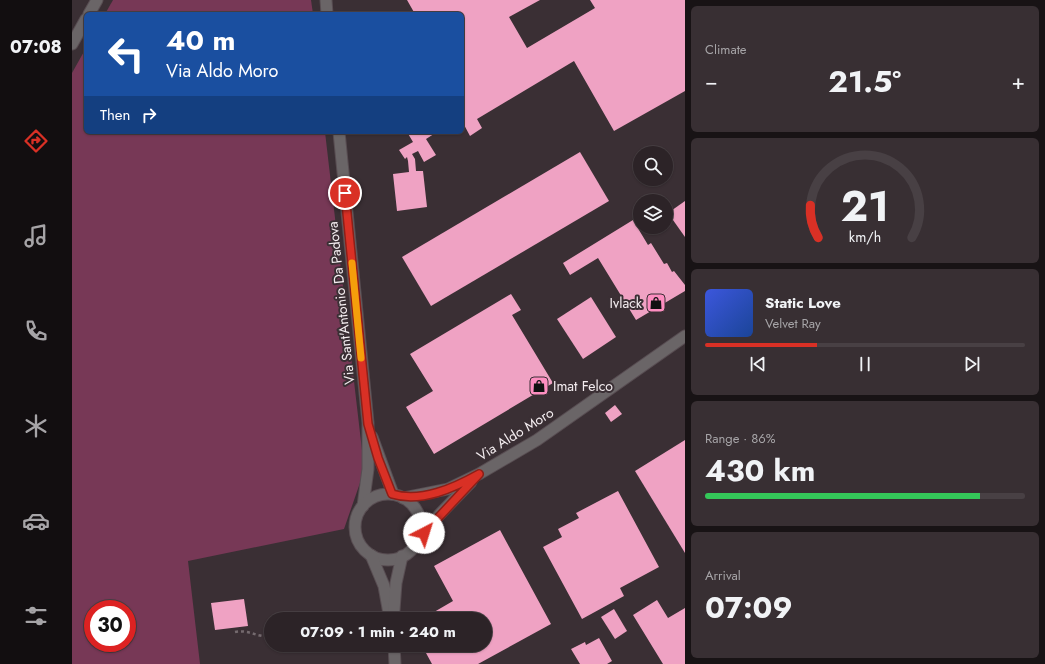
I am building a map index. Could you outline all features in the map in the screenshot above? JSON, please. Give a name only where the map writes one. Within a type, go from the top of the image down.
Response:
[{"type":"street","points":[[90,12],[97,0]]},
{"type":"street","points":[[326,0],[327,12]]},
{"type":"street","points":[[72,44],[84,23]]},
{"type":"street","name":"Via Sant'Antonio Da Padova","points":[[339,134],[368,424],[368,475],[363,506]]},
{"type":"street","name":"Via Aldo Moro","points":[[403,498],[448,490],[479,474],[537,440],[685,336]]},
{"type":"street","name":"Via Sant'Antonio Da Padova","points":[[368,424],[378,458],[392,494]]},
{"type":"street","name":"Via Aldo Moro","points":[[418,540],[440,514],[479,474]]},
{"type":"street","points":[[371,555],[387,559],[402,556],[411,550],[418,540],[421,530],[420,518],[412,505],[403,498],[392,494],[371,498],[363,506],[356,521],[357,537],[362,547],[371,555],[384,586],[390,612]]},
{"type":"street","points":[[393,612],[395,590],[402,556]]},
{"type":"street","points":[[394,652],[395,664]]},
{"type":"path","points":[[235,632],[250,632],[261,637],[264,637]]},
{"type":"shaded area","points":[[113,0],[311,0],[313,12],[106,12]]},
{"type":"shaded area","points":[[84,52],[84,134],[325,134],[362,450],[363,471],[361,480],[344,529],[188,561],[200,664],[72,664],[72,73]]},
{"type":"building","points":[[407,0],[540,0],[509,17],[527,48],[595,8],[590,0],[685,0],[685,91],[614,131],[574,61],[477,119],[482,128],[470,136],[464,125],[464,12],[414,12]]},
{"type":"building","points":[[408,134],[434,134],[426,139],[436,155],[424,162],[418,151],[412,154],[415,159],[416,171],[423,171],[427,207],[397,211],[393,174],[409,172],[407,157],[405,159],[399,150],[413,142]]},
{"type":"building","points":[[580,152],[609,201],[431,306],[402,257]]},
{"type":"building","points":[[685,201],[685,237],[673,220],[673,209]]},
{"type":"building","points":[[633,220],[633,234],[641,234],[648,245],[651,243],[664,264],[667,263],[672,272],[674,271],[685,285],[685,291],[636,320],[598,258],[570,275],[563,263]]},
{"type":"building","points":[[511,294],[521,310],[512,315],[553,383],[434,454],[406,407],[433,391],[410,354]]},
{"type":"building","points":[[591,297],[616,337],[583,359],[557,319]]},
{"type":"building","points":[[615,405],[622,414],[611,422],[605,413]]},
{"type":"building","points":[[685,440],[685,553],[635,471]]},
{"type":"building","points":[[618,491],[659,567],[620,588],[624,596],[582,619],[543,547],[562,537],[558,529],[579,518],[576,513]]},
{"type":"building","points":[[500,530],[551,624],[478,664],[432,664],[426,652],[492,652],[492,612],[434,612],[453,601],[434,566]]},
{"type":"building","points":[[244,599],[248,626],[215,630],[211,603]]},
{"type":"building","points":[[657,600],[668,618],[685,608],[685,664],[663,664],[633,615]]},
{"type":"building","points":[[614,609],[627,631],[615,639],[601,617]]},
{"type":"building","points":[[599,638],[612,661],[607,664],[580,664],[571,649],[585,642],[586,645]]},
{"type":"slow traffic","points":[[352,263],[361,358]]},
{"type":"place","name":"Ivlack","points":[[656,303]]},
{"type":"place","name":"Imat Felco","points":[[539,386]]},
{"type":"route","points":[[345,193],[368,424],[378,458],[392,494],[403,498],[448,490],[479,474],[440,514],[424,533]]}]
